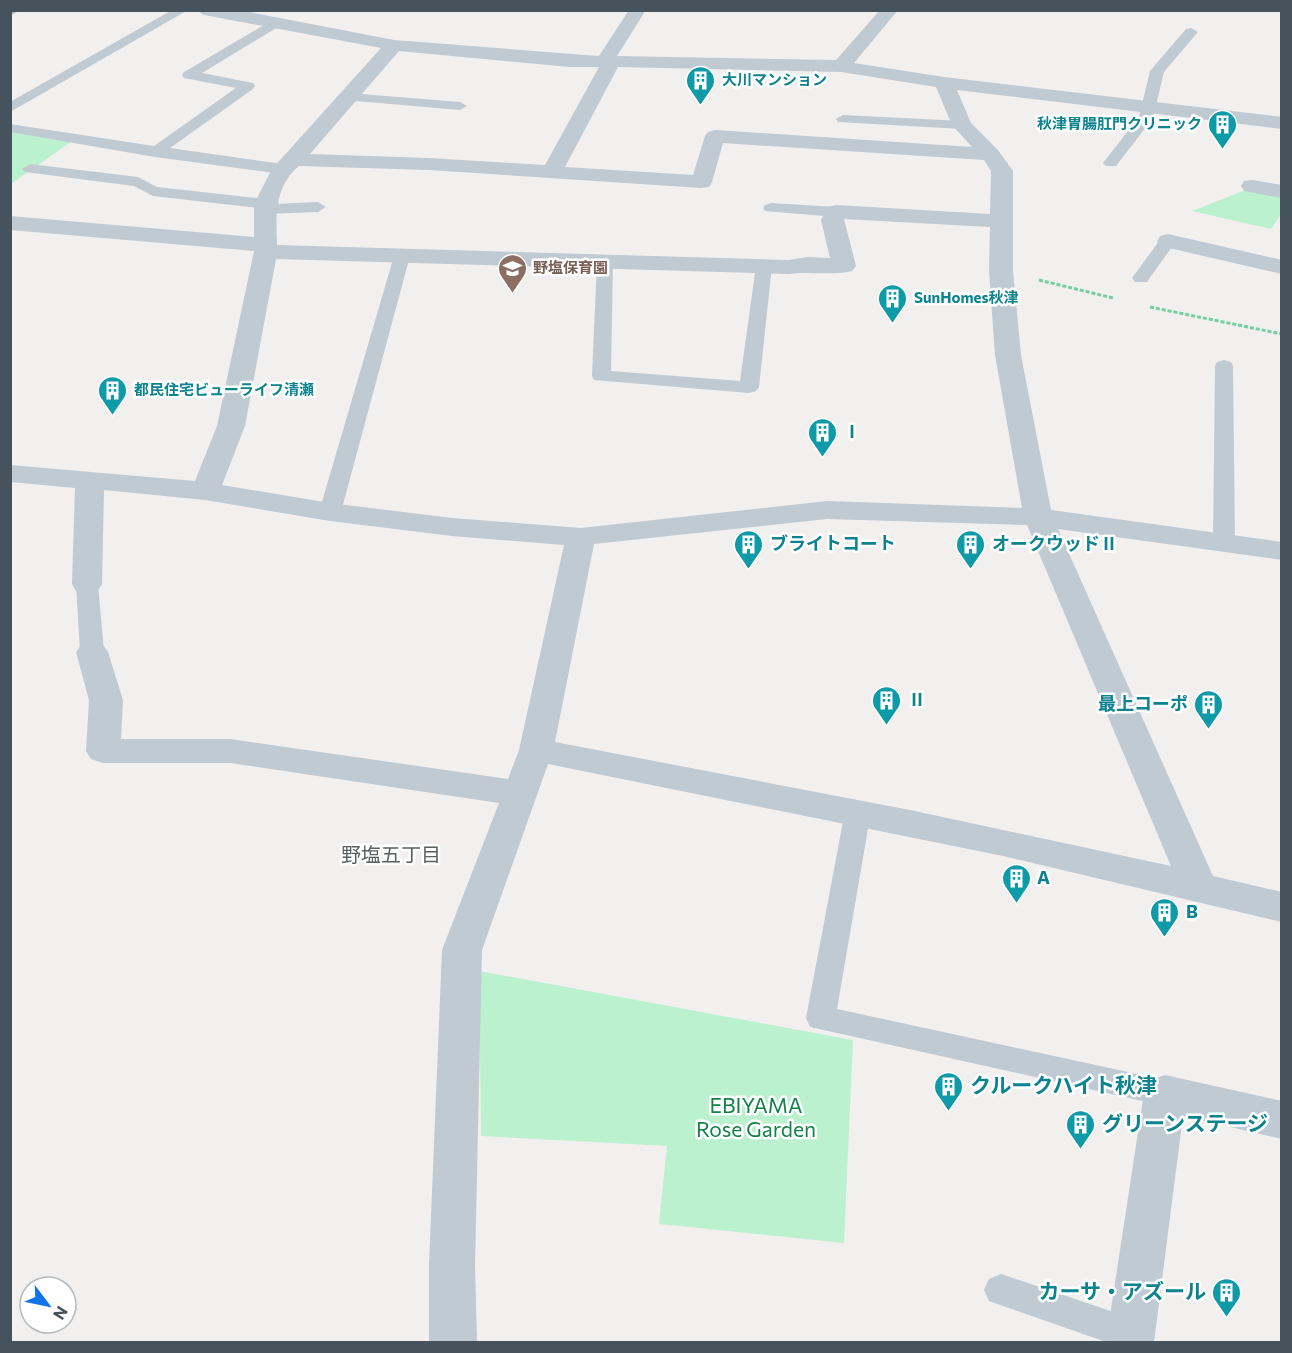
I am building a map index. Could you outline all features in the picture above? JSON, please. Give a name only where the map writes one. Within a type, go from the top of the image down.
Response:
[{"type":"street","points":[[204,10],[394,45],[570,61],[841,66],[944,83],[1281,123]]},
{"type":"street","points":[[283,23],[315,10]]},
{"type":"street","points":[[552,172],[608,61],[638,10]]},
{"type":"street","points":[[841,66],[890,10]]},
{"type":"street","points":[[205,491],[231,426],[265,249],[266,206],[288,164],[394,45]]},
{"type":"street","points":[[944,83],[962,125],[991,154],[1002,171],[1001,271],[1008,355],[1038,517],[1199,886]]},
{"type":"street","points":[[288,164],[429,164],[701,182],[715,136],[991,154]]},
{"type":"street","points":[[1252,186],[1281,192]]},
{"type":"street","points":[[10,224],[265,249],[402,256],[789,267],[807,264],[844,266],[832,220],[836,212],[1000,221]]},
{"type":"street","points":[[1167,241],[1281,267]]},
{"type":"street","points":[[10,473],[205,491],[330,512],[452,527],[581,537],[827,510],[1038,517],[1281,551]]},
{"type":"street","points":[[87,584],[90,480]]},
{"type":"street","points":[[453,1342],[452,1265],[462,950],[536,750],[581,537]]},
{"type":"street","points":[[92,652],[106,700],[103,751],[230,751],[520,793]]},
{"type":"street","points":[[536,750],[858,811],[1199,886],[1281,908]]},
{"type":"street","points":[[1130,1338],[1165,1093],[1281,1120]]},
{"type":"lane","points":[[10,108],[182,10]]},
{"type":"lane","points":[[155,152],[248,86],[189,75],[283,23]]},
{"type":"lane","points":[[1111,163],[1146,118],[1157,71],[1191,32]]},
{"type":"lane","points":[[349,97],[460,106]]},
{"type":"lane","points":[[843,119],[962,125]]},
{"type":"lane","points":[[10,128],[155,152],[288,164]]},
{"type":"lane","points":[[30,169],[138,182],[153,191],[266,206],[318,207]]},
{"type":"lane","points":[[771,208],[836,212]]},
{"type":"lane","points":[[1141,278],[1167,241]]},
{"type":"lane","points":[[330,512],[402,256]]},
{"type":"lane","points":[[605,262],[601,376],[749,387],[764,266]]},
{"type":"lane","points":[[1224,366],[1224,543]]},
{"type":"lane","points":[[87,584],[92,652]]},
{"type":"lane","points":[[858,811],[821,1017],[1165,1093]]},
{"type":"lane","points":[[1001,1290],[1130,1338]]},
{"type":"green space","points":[[11,131],[75,139],[11,184]]},
{"type":"green space","points":[[1248,189],[1281,197],[1281,214],[1271,229],[1192,211]]},
{"type":"green space","name":"EBIYAMA Rose Garden","points":[[479,971],[853,1040],[844,1243],[659,1224],[667,1146],[481,1136]]},
{"type":"place","name":"大川マンション","points":[[701,106]]},
{"type":"place","name":"秋津胃腸肛門クリニック","points":[[1223,150]]},
{"type":"place","name":"野塩保育園","points":[[512,294]]},
{"type":"place","name":"SunHomes秋津","points":[[893,324]]},
{"type":"place","name":"都民住宅ビューライフ清瀬","points":[[113,416]]},
{"type":"place","name":"Ⅰ","points":[[822,458]]},
{"type":"place","name":"ブライトコート","points":[[749,570]]},
{"type":"place","name":"オークウッドⅡ","points":[[971,570]]},
{"type":"place","name":"Ⅱ","points":[[887,726]]},
{"type":"place","name":"最上コーポ","points":[[1209,730]]},
{"type":"place","name":"A","points":[[1016,904]]},
{"type":"place","name":"B","points":[[1165,938]]},
{"type":"place","name":"クルークハイト秋津","points":[[949,1112]]},
{"type":"place","name":"グリーンステージ","points":[[1081,1150]]},
{"type":"place","name":"カーサ・アズール","points":[[1227,1318]]},
{"type":"district","name":"野塩五丁目","points":[[391,855]]}]
